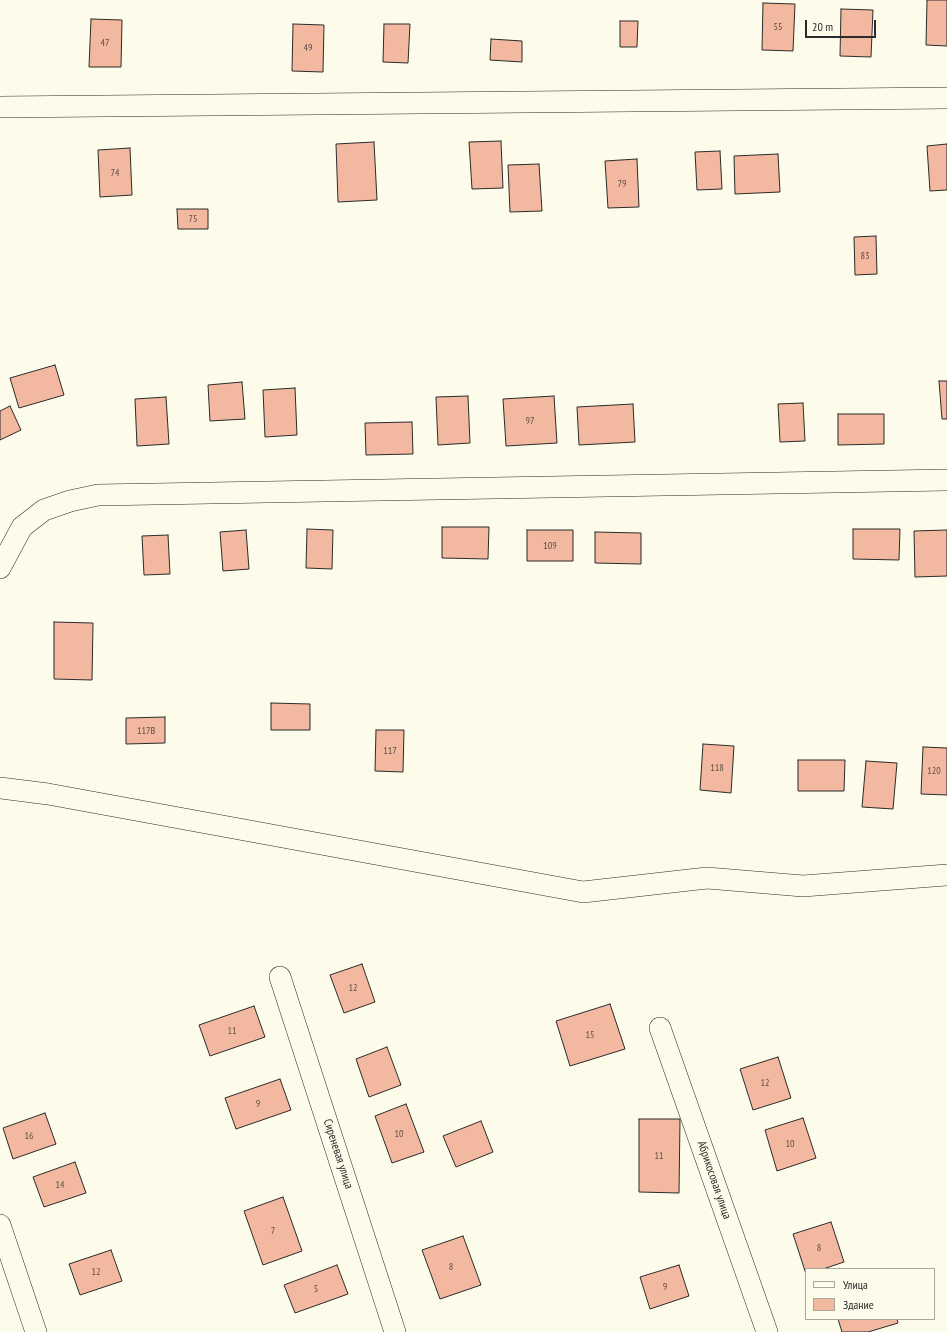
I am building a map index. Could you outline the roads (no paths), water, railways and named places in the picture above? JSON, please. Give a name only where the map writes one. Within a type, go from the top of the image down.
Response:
[{"type":"street","points":[[0,107],[947,98]]},
{"type":"street","points":[[0,568],[22,527],[44,510],[70,501],[98,496],[947,480]]},
{"type":"street","points":[[0,788],[48,794],[583,892],[708,878],[803,886],[947,875]]},
{"type":"street","name":"Сиреневая улица","points":[[280,977],[395,1332]]},
{"type":"street","name":"Абрикосовая улица","points":[[660,1028],[767,1332]]},
{"type":"street","points":[[0,1225],[36,1332]]}]
